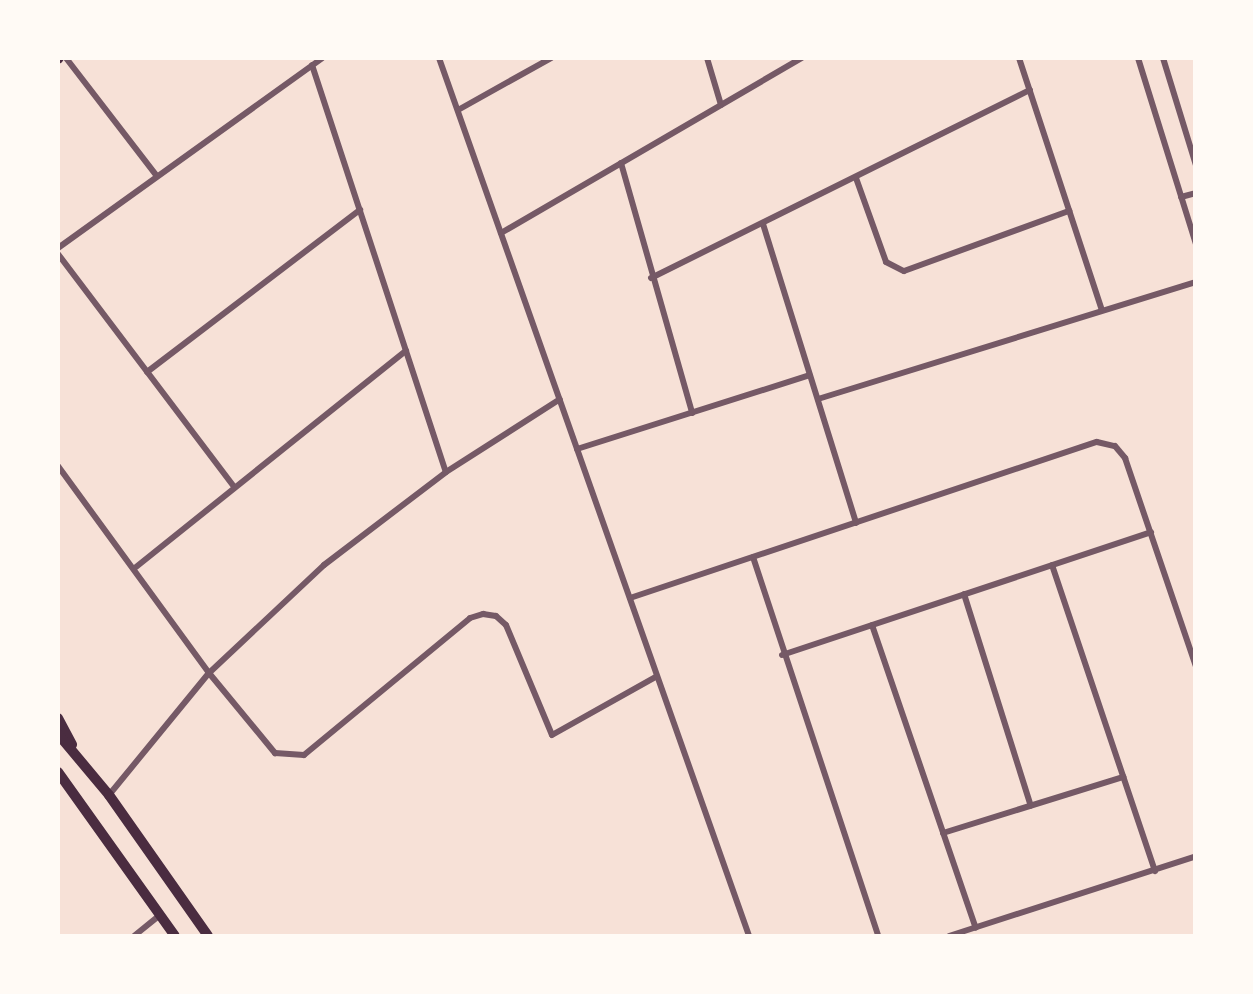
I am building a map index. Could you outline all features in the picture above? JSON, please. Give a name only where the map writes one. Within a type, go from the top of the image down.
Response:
[{"type":"highway","points":[[58,718],[80,758]]},
{"type":"highway","points":[[58,734],[109,795],[208,936]]},
{"type":"highway","points":[[58,772],[175,936]]},
{"type":"street","points":[[61,58],[157,176]]},
{"type":"street","points":[[234,485],[58,251],[322,58]]},
{"type":"street","points":[[439,58],[749,936]]},
{"type":"street","points":[[458,110],[550,58]]},
{"type":"street","points":[[708,58],[721,105]]},
{"type":"street","points":[[501,233],[802,58]]},
{"type":"street","points":[[1019,58],[1102,310]]},
{"type":"street","points":[[1138,58],[1196,244]]},
{"type":"street","points":[[1163,58],[1196,165]]},
{"type":"street","points":[[312,66],[446,472]]},
{"type":"street","points":[[651,278],[1030,90]]},
{"type":"street","points":[[621,163],[692,413]]},
{"type":"street","points":[[856,178],[886,262],[904,271],[1069,210]]},
{"type":"street","points":[[1180,197],[1196,193]]},
{"type":"street","points":[[147,372],[360,210]]},
{"type":"street","points":[[764,224],[856,523]]},
{"type":"street","points":[[818,398],[1196,282]]},
{"type":"street","points":[[136,568],[234,485],[406,350]]},
{"type":"street","points":[[577,449],[810,375]]},
{"type":"street","points":[[109,795],[209,673],[324,565],[446,472],[560,399]]},
{"type":"street","points":[[630,598],[1097,442],[1115,446],[1125,458],[1196,666]]},
{"type":"street","points":[[58,466],[209,673],[275,753],[304,755],[470,618],[483,614],[496,616],[506,625],[552,735],[657,676]]},
{"type":"street","points":[[782,656],[1151,532]]},
{"type":"street","points":[[753,558],[782,656],[878,936]]},
{"type":"street","points":[[1052,565],[1155,870]]},
{"type":"street","points":[[964,594],[1030,806]]},
{"type":"street","points":[[872,625],[976,928]]},
{"type":"street","points":[[943,833],[1123,776]]},
{"type":"street","points":[[950,936],[1196,856]]},
{"type":"street","points":[[134,936],[159,916]]}]
